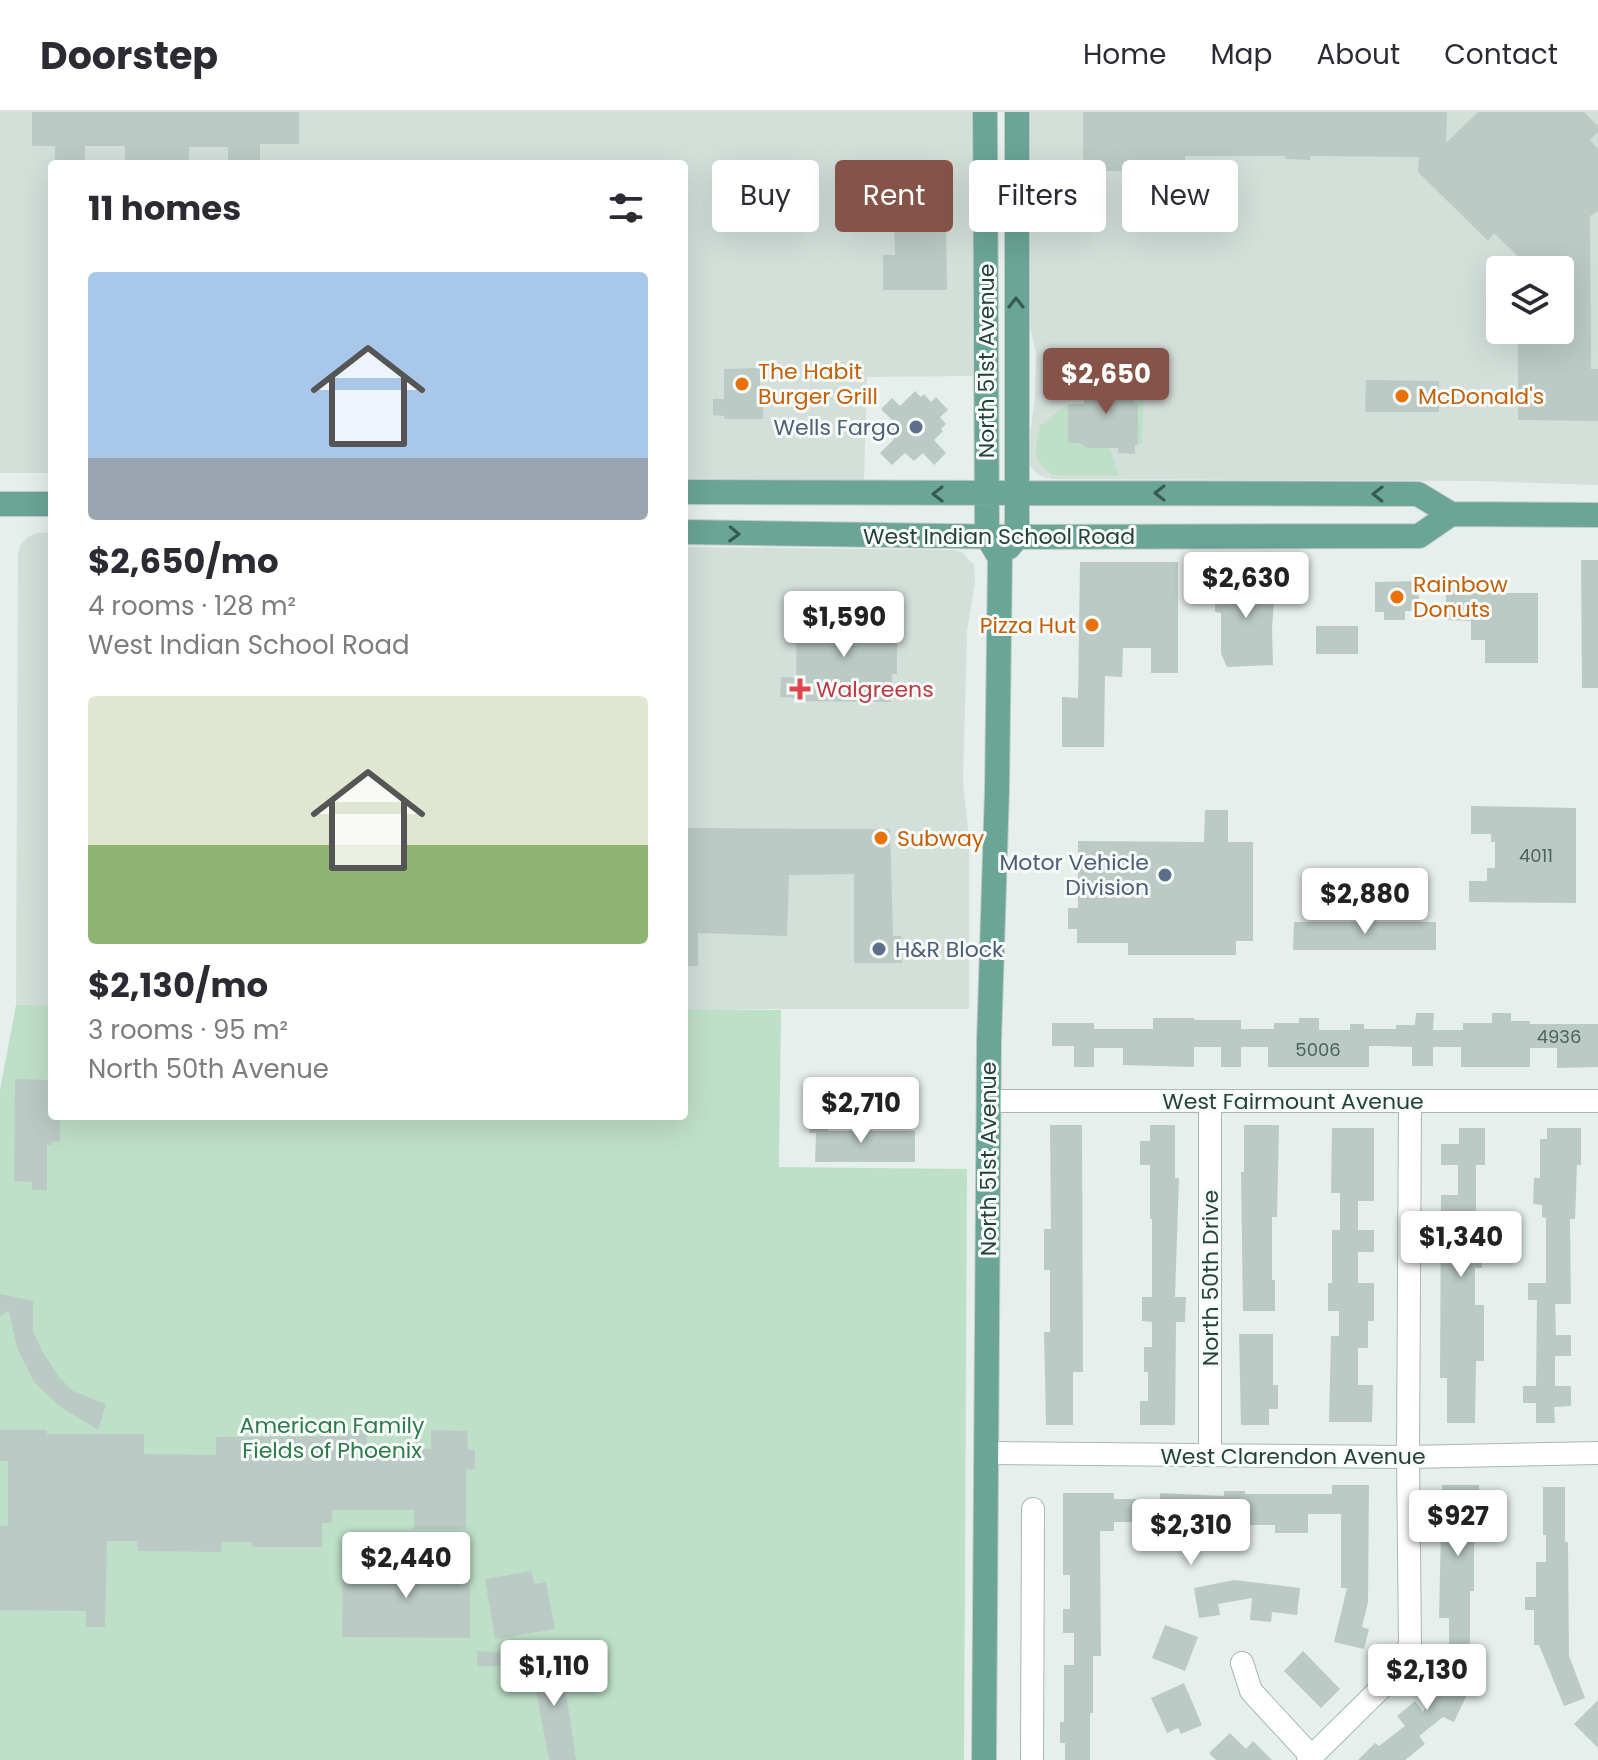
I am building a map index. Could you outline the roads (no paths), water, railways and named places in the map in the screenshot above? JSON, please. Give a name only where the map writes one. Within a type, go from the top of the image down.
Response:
[{"type":"main road","name":"North 51st Avenue","points":[[985,112],[987,536]]},
{"type":"main road","name":"North 51st Avenue","points":[[1017,112],[1017,537]]},
{"type":"main road","name":"West Indian School Road","points":[[688,492],[1418,494],[1451,514],[1598,515]]},
{"type":"main road","points":[[0,504],[48,504]]},
{"type":"main road","name":"West Indian School Road","points":[[688,532],[1017,537],[1419,536],[1451,514]]},
{"type":"main road","points":[[987,536],[1000,558],[1017,537]]},
{"type":"main road","name":"North 51st Avenue","points":[[984,1760],[989,1101],[1000,558]]},
{"type":"street","name":"West Fairmount Avenue","points":[[989,1101],[1598,1101]]},
{"type":"street","name":"North 50th Drive","points":[[1210,1101],[1210,1455]]},
{"type":"street","points":[[1242,1663],[1251,1691],[1310,1758],[1387,1682],[1410,1645],[1410,1101]]},
{"type":"street","name":"West Clarendon Avenue","points":[[987,1453],[1408,1457],[1598,1453]]},
{"type":"street","points":[[1032,1760],[1033,1509]]},
{"type":"place","name":"The Habit Burger Grill","points":[[742,384]]},
{"type":"place","name":"McDonald's","points":[[1402,396]]},
{"type":"place","name":"Wells Fargo","points":[[916,427]]},
{"type":"place","name":"Rainbow Donuts","points":[[1397,597]]},
{"type":"place","name":"Pizza Hut","points":[[1092,625]]},
{"type":"place","name":"Walgreens","points":[[800,689]]},
{"type":"place","name":"Subway","points":[[881,838]]},
{"type":"place","name":"Motor Vehicle Division","points":[[1165,875]]},
{"type":"place","name":"H&R Block","points":[[879,949]]},
{"type":"park label","name":"American Family Fields of Phoenix","points":[[332,1438]]}]
